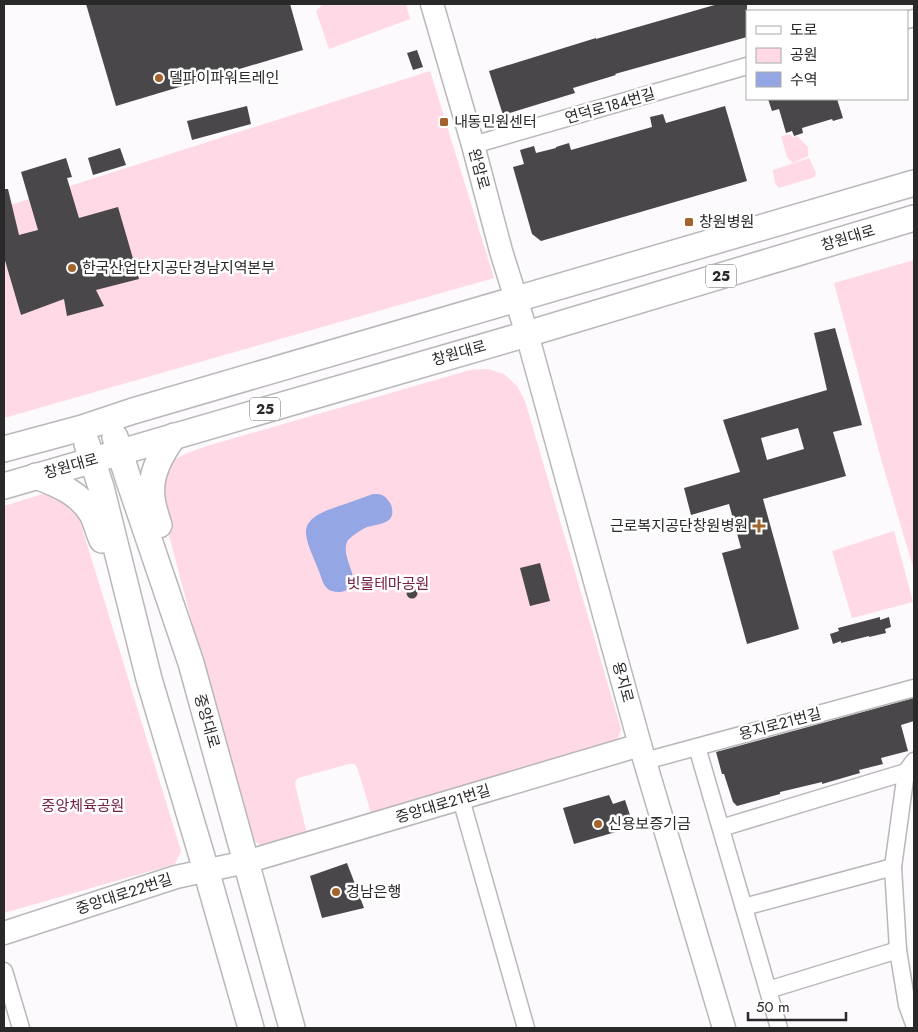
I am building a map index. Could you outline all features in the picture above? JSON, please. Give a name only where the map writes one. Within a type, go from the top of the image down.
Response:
[{"type":"main road","name":"완암로","points":[[432,4],[501,250],[527,334]]},
{"type":"main road","name":"25","points":[[4,449],[82,428],[110,418],[914,183]]},
{"type":"main road","name":"창원대로","points":[[4,486],[527,334],[914,218]]},
{"type":"main road","name":"용지로","points":[[527,334],[643,753],[724,1028]]},
{"type":"main road","name":"중앙대로","points":[[110,418],[191,663],[292,1028]]},
{"type":"main road","points":[[82,428],[101,487],[148,680],[206,870],[250,1028]]},
{"type":"main road","points":[[160,574],[163,543],[152,499],[152,486],[159,459],[174,436]]},
{"type":"main road","points":[[36,476],[54,483],[84,503],[96,524],[102,540],[118,559]]},
{"type":"main road","name":"중앙대로21번길","points":[[246,862],[461,799],[643,753]]},
{"type":"main road","name":"중앙대로22번길","points":[[4,933],[176,877],[246,862]]},
{"type":"street","name":"연덕로184번길","points":[[473,146],[746,66]]},
{"type":"street","name":"용지로21번길","points":[[643,753],[697,746],[914,688]]},
{"type":"street","points":[[697,746],[779,1028]]},
{"type":"street","points":[[721,828],[910,767],[893,867],[898,950],[907,1004],[914,1024]]},
{"type":"street","points":[[461,799],[526,1028]]},
{"type":"street","points":[[744,907],[893,867]]},
{"type":"street","points":[[768,990],[898,950]]},
{"type":"street","points":[[4,971],[21,1028]]},
{"type":"green space","points":[[323,4],[406,4],[410,19],[329,49],[316,11]]},
{"type":"green space","points":[[430,71],[494,278],[4,418],[4,207]]},
{"type":"green space","points":[[791,134],[792,137],[797,136],[808,147],[808,156],[793,163],[787,157],[781,136]]},
{"type":"green space","points":[[809,158],[816,173],[815,177],[779,188],[775,183],[773,170]]},
{"type":"green space","points":[[914,260],[914,570],[881,459],[834,283]]},
{"type":"green space","name":"빗물테마공원","points":[[488,369],[504,374],[517,386],[525,401],[621,729],[619,736],[616,741],[372,816],[357,767],[354,764],[298,778],[295,784],[306,833],[267,848],[262,846],[253,839],[245,824],[160,501],[166,470],[178,458],[207,446],[470,370]]},
{"type":"green space","name":"중앙체육공원","points":[[59,489],[75,505],[181,851],[175,864],[4,913],[4,506]]},
{"type":"green space","points":[[894,531],[913,602],[852,618],[832,551]]},
{"type":"water","points":[[373,494],[382,495],[389,501],[392,508],[391,518],[365,528],[348,540],[346,553],[353,575],[352,586],[342,592],[330,590],[323,582],[310,551],[306,533],[307,526],[315,516]]},
{"type":"building","name":"델파이파워트레인","points":[[86,4],[290,4],[303,50],[116,106]]},
{"type":"building","points":[[718,4],[747,4],[746,37],[615,74],[573,88],[575,93],[503,115],[489,71]]},
{"type":"building","points":[[417,50],[423,67],[413,70],[407,53]]},
{"type":"building","points":[[768,100],[837,100],[843,118],[833,121],[832,119],[802,128],[803,133],[794,136],[792,131],[786,133],[779,109],[772,111]]},
{"type":"building","points":[[247,106],[251,124],[192,140],[187,121]]},
{"type":"building","points":[[725,106],[747,181],[541,241],[532,234],[513,167],[524,164],[520,150],[534,146],[536,153],[569,143],[571,150],[652,127],[650,117],[663,114],[666,123]]},
{"type":"building","points":[[120,148],[126,165],[93,175],[88,158]]},
{"type":"building","name":"한국산업단지공단경남지역본부","points":[[66,158],[72,177],[67,178],[79,218],[118,207],[139,279],[96,290],[104,306],[67,316],[64,299],[21,315],[4,257],[4,189],[8,189],[19,235],[38,230],[21,172]]},
{"type":"building","points":[[835,328],[862,425],[833,432],[846,476],[763,499],[799,629],[747,644],[722,553],[741,548],[729,504],[691,515],[684,488],[740,472],[723,420],[827,390],[814,333]],"holes":[[[798,428],[804,449],[767,460],[761,438]]]},
{"type":"building","points":[[540,563],[550,601],[530,606],[520,568]]},
{"type":"building","points":[[410,588],[414,588],[417,593],[416,597],[410,598],[407,595],[407,591]]},
{"type":"building","points":[[880,617],[880,620],[889,617],[891,627],[885,629],[886,633],[833,644],[830,634],[839,631],[838,628]]},
{"type":"building","points":[[914,698],[914,721],[901,725],[908,751],[881,758],[883,764],[859,770],[860,773],[822,784],[822,782],[780,792],[780,794],[737,806],[733,802],[716,752]]},
{"type":"building","name":"신용보증기금","points":[[609,795],[613,804],[625,800],[631,818],[628,819],[630,828],[574,844],[563,808]]},
{"type":"building","name":"경남은행","points":[[347,863],[364,908],[322,918],[310,876]]},
{"type":"place","name":"델파이파워트레인","points":[[159,78]]},
{"type":"place","name":"내동민원센터","points":[[444,122]]},
{"type":"place","name":"창원병원","points":[[689,222]]},
{"type":"place","name":"한국산업단지공단경남지역본부","points":[[72,268]]},
{"type":"place","name":"근로복지공단창원병원","points":[[759,526]]},
{"type":"place","name":"신용보증기금","points":[[598,824]]},
{"type":"place","name":"경남은행","points":[[336,892]]}]
